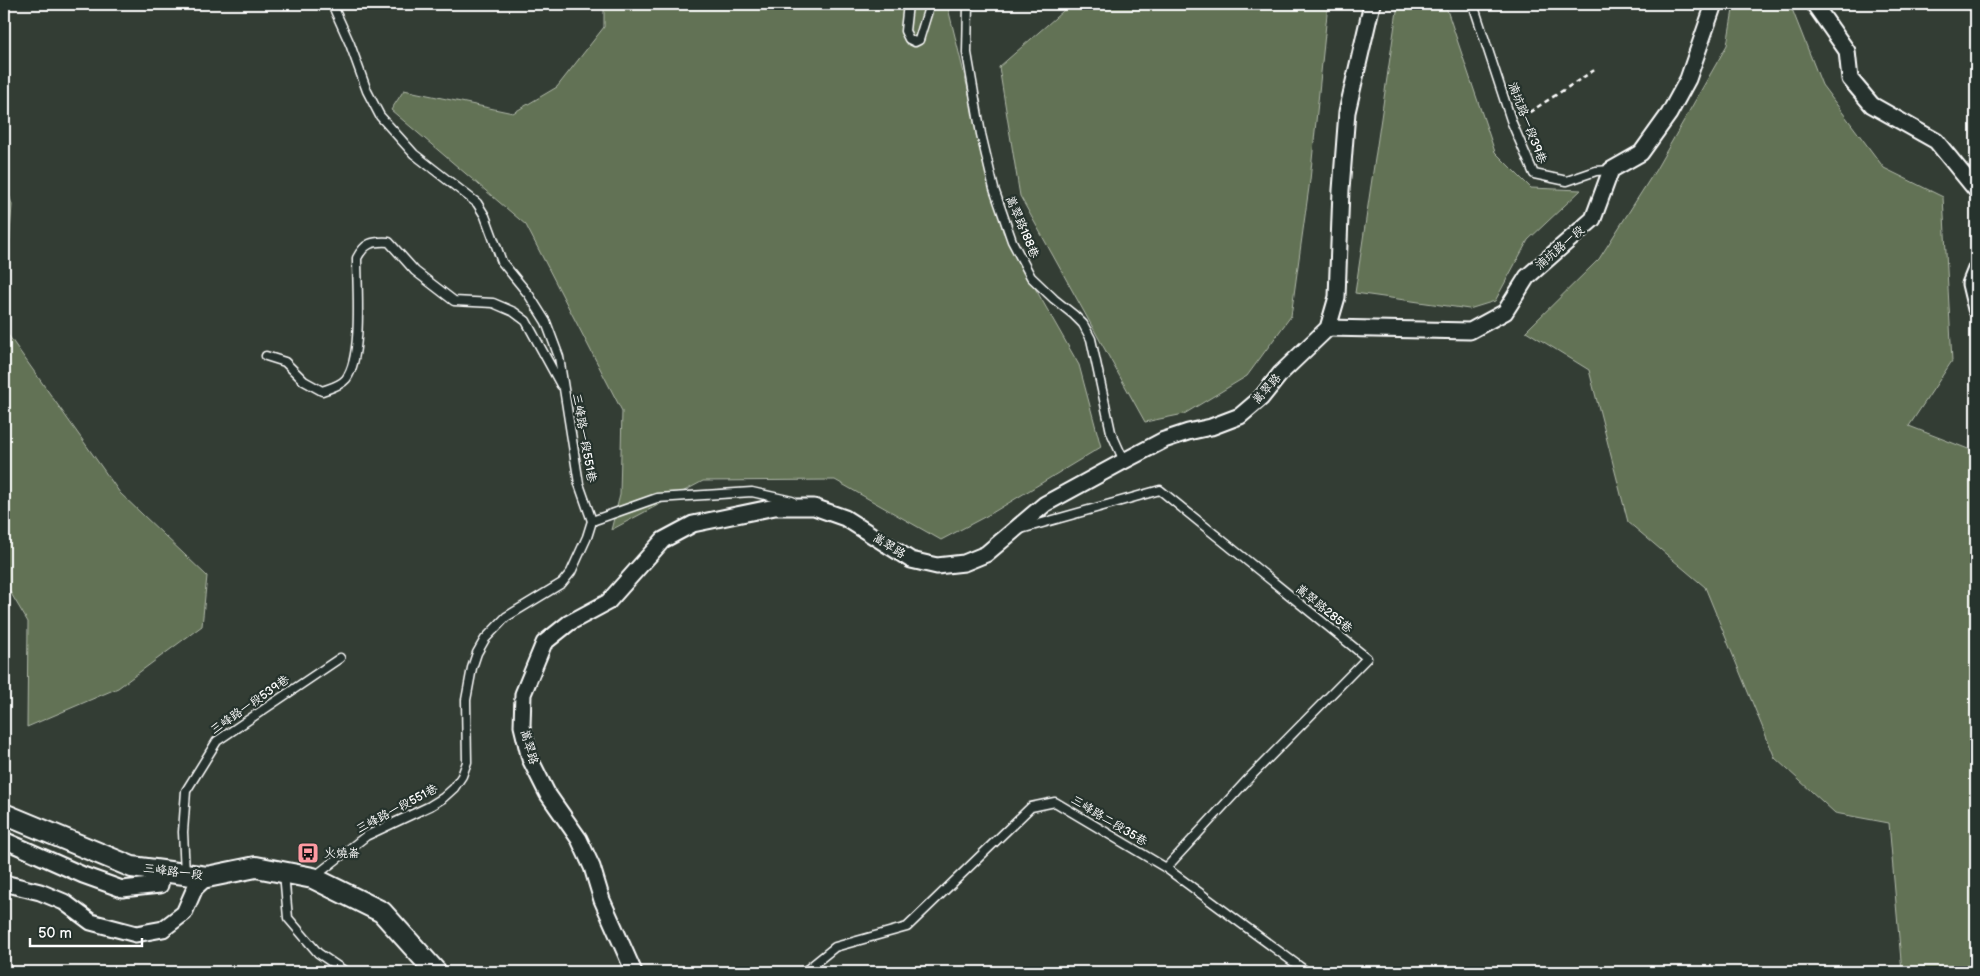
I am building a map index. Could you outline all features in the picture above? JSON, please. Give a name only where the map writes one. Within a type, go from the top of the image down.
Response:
[{"type":"street","name":"嵩翠路","points":[[634,972],[602,900],[592,867],[579,840],[547,793],[530,760],[522,726],[523,694],[544,643],[569,623],[608,602],[663,540],[693,524],[729,515],[775,507],[814,507],[845,518],[911,560],[937,566],[964,563],[986,554],[1045,504],[1124,461],[1164,440],[1211,427],[1240,416],[1262,398],[1281,374],[1328,328],[1337,297],[1341,190],[1347,112],[1372,4]]},
{"type":"street","points":[[1611,170],[1641,154],[1669,114],[1688,79],[1714,4]]},
{"type":"street","points":[[1814,4],[1846,51],[1850,79],[1872,105],[1936,141],[1976,190]]},
{"type":"street","name":"湳坑路一段","points":[[1328,328],[1470,331],[1505,312],[1527,277],[1593,218],[1611,170]]},
{"type":"street","points":[[1976,270],[1970,284],[1976,309]]},
{"type":"street","name":"三峰路一段","points":[[4,814],[132,868],[207,877],[256,867],[313,878],[382,912],[436,972]]},
{"type":"street","points":[[4,840],[83,875],[122,889],[160,885],[162,872]]},
{"type":"street","points":[[4,883],[40,892],[64,902],[91,922],[136,934],[162,929],[184,912],[195,888],[207,877]]},
{"type":"lane","name":"三峰路一段551巷","points":[[313,878],[366,836],[430,806],[454,788],[462,776],[467,762],[466,700],[472,668],[485,639],[506,617],[562,583],[571,572],[592,522],[579,484],[559,357],[546,322],[502,262],[485,216],[477,203],[414,154],[380,116],[367,91],[350,44],[332,4]]},
{"type":"lane","points":[[908,4],[905,31],[909,39],[915,42],[920,40],[930,4]]},
{"type":"lane","name":"嵩翠路188巷","points":[[968,4],[967,53],[981,134],[994,189],[1012,241],[1031,277],[1083,324],[1091,339],[1111,432],[1124,461]]},
{"type":"lane","name":"湳坑路一段39巷","points":[[1473,4],[1512,123],[1534,174],[1567,181],[1596,171],[1611,170]]},
{"type":"lane","points":[[266,356],[285,362],[304,380],[322,391],[335,387],[345,379],[353,366],[356,345],[357,258],[362,248],[375,241],[389,242],[415,271],[454,301],[493,303],[514,312],[526,321],[564,391]]},
{"type":"lane","name":"嵩翠路285巷","points":[[1012,531],[1160,490],[1367,658],[1251,776],[1166,868]]},
{"type":"lane","points":[[592,522],[657,498],[752,492],[814,507]]},
{"type":"lane","name":"三峰路一段539巷","points":[[185,875],[183,832],[186,790],[217,740],[340,658]]},
{"type":"lane","name":"三峰路二段35巷","points":[[804,972],[835,946],[907,927],[1031,807],[1055,802],[1166,868],[1307,972]]},
{"type":"lane","points":[[284,871],[288,918],[318,953],[346,972]]},
{"type":"path","points":[[1512,123],[1596,69]]},
{"type":"green space","points":[[604,4],[947,4],[1003,232],[1079,365],[1101,447],[992,513],[941,540],[835,480],[703,481],[611,530],[620,495],[622,411],[526,225],[391,110],[404,90],[513,113],[557,87],[604,27]]},
{"type":"green space","points":[[1071,4],[1328,4],[1310,180],[1291,316],[1247,376],[1184,414],[1145,422],[1020,196],[999,67]]},
{"type":"green space","points":[[1398,4],[1445,4],[1495,152],[1531,188],[1581,190],[1528,240],[1495,301],[1469,309],[1355,293]]},
{"type":"green space","points":[[1734,4],[1790,4],[1822,85],[1884,168],[1943,197],[1952,361],[1909,426],[1976,452],[1976,972],[1902,972],[1889,823],[1835,813],[1775,758],[1705,587],[1628,522],[1589,370],[1526,331],[1599,259],[1655,171],[1727,45]]},
{"type":"green space","points":[[4,177],[12,205],[4,320]]},
{"type":"green space","points":[[4,329],[120,493],[207,576],[202,626],[118,688],[27,727],[28,622],[9,590],[4,588]]},
{"type":"waterway","points":[[1974,4],[1976,48]]},
{"type":"place","name":"火燒崙","points":[[308,853]]}]
